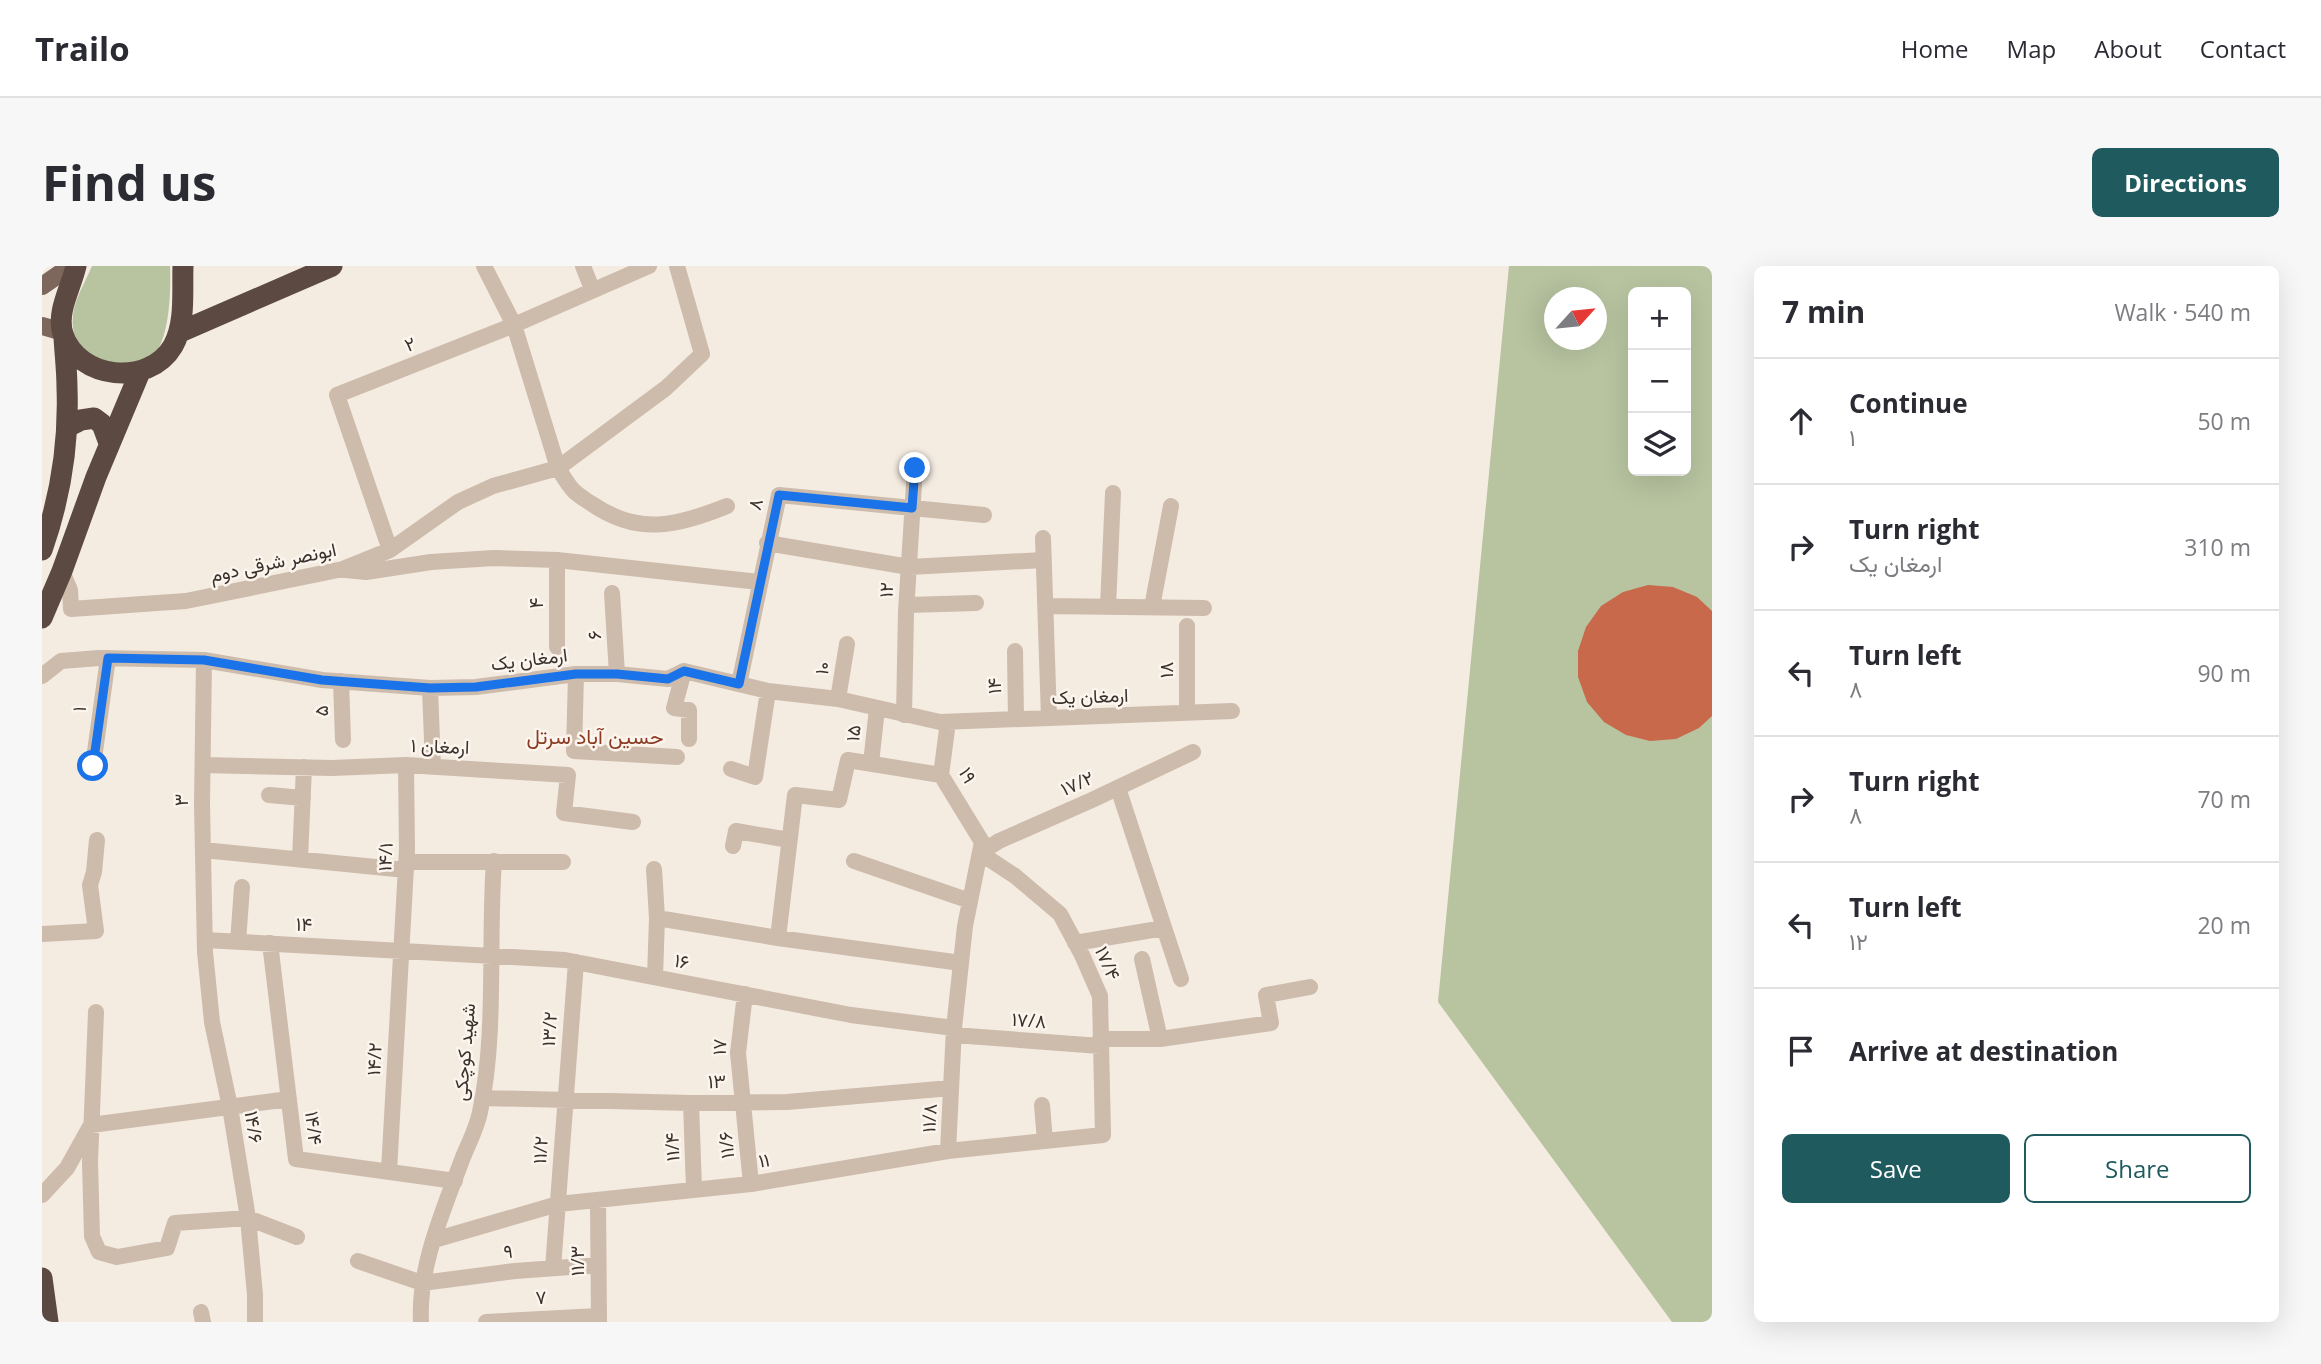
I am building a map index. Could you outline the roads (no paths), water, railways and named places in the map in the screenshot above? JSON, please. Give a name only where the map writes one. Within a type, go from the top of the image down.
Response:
[{"type":"highway","points":[[42,550],[63,462],[67,387],[56,332],[73,266]]},
{"type":"highway","points":[[56,332],[78,357],[103,371],[122,374],[139,372],[158,362],[171,349],[180,332],[183,266]]},
{"type":"highway","points":[[180,332],[332,266]]},
{"type":"highway","points":[[42,618],[139,372]]},
{"type":"highway","points":[[66,427],[94,418],[102,424],[109,443]]},
{"type":"highway","points":[[42,1278],[48,1322]]},
{"type":"main road","points":[[42,286],[73,266]]},
{"type":"street","points":[[484,266],[514,325],[558,468],[574,491],[611,517],[633,523],[656,525],[693,520],[727,506]]},
{"type":"street","points":[[583,266],[592,289]]},
{"type":"street","name":"۲","points":[[390,550],[337,395],[514,325],[649,266]]},
{"type":"street","points":[[558,468],[666,388],[702,354],[677,266]]},
{"type":"street","name":"ابونصر شرقی دوم","points":[[62,571],[70,590],[71,609],[186,601],[344,569],[390,550],[458,502],[494,486],[558,468]]},
{"type":"street","name":"۱۲","points":[[904,715],[906,605],[915,468]]},
{"type":"street","points":[[1108,607],[1113,493]]},
{"type":"street","name":"۸","points":[[739,684],[779,495],[984,515]]},
{"type":"street","points":[[1152,607],[1171,506]]},
{"type":"street","points":[[1043,538],[1049,718]]},
{"type":"street","points":[[767,543],[909,567],[1044,560]]},
{"type":"street","points":[[344,569],[366,572],[431,562],[494,558],[557,560],[759,582]]},
{"type":"street","name":"۴","points":[[556,647],[557,560]]},
{"type":"street","name":"۶","points":[[612,593],[617,674]]},
{"type":"street","points":[[906,605],[976,603]]},
{"type":"street","points":[[1046,606],[1204,608]]},
{"type":"street","name":"۱۸","points":[[1187,626],[1187,713]]},
{"type":"street","name":"۱۰","points":[[838,699],[847,644]]},
{"type":"street","name":"۱۴","points":[[1015,651],[1016,719]]},
{"type":"street","name":"ارمغان یک","points":[[42,676],[61,661],[108,658],[204,660],[322,680],[430,688],[476,687],[576,674],[617,674],[668,679],[684,671],[768,691],[838,699],[904,715],[948,722],[1231,711]]},
{"type":"street","name":"۱","points":[[93,766],[108,658]]},
{"type":"street","name":"۳","points":[[204,660],[202,765],[205,940]]},
{"type":"street","points":[[684,671],[674,708],[689,710],[689,738]]},
{"type":"street","points":[[576,674],[574,751],[677,757]]},
{"type":"street","name":"۵","points":[[341,681],[343,740]]},
{"type":"street","points":[[430,688],[433,766]]},
{"type":"street","points":[[731,769],[755,777],[768,691]]},
{"type":"street","name":"۱۵","points":[[871,763],[877,709]]},
{"type":"street","name":"۱۹","points":[[948,722],[941,775],[981,848]]},
{"type":"street","name":"۱۷/۲","points":[[981,848],[1193,752]]},
{"type":"street","points":[[778,938],[795,795],[839,800],[848,760],[941,775]]},
{"type":"street","name":"ارمغان ۱","points":[[202,765],[406,765],[568,775],[564,813],[633,822]]},
{"type":"street","name":"۱۴/۱","points":[[401,950],[406,866],[406,765]]},
{"type":"street","points":[[300,859],[304,767]]},
{"type":"street","points":[[1118,788],[1181,979]]},
{"type":"street","points":[[269,795],[303,798]]},
{"type":"street","points":[[733,846],[736,831],[789,840]]},
{"type":"street","points":[[42,934],[96,930],[90,885],[97,840]]},
{"type":"street","name":"۱۱/۸","points":[[948,1150],[954,1032],[961,963],[981,848]]},
{"type":"street","name":"۱۷/۴","points":[[981,848],[1060,914],[1100,996],[1103,1135]]},
{"type":"street","points":[[203,850],[406,866],[494,861],[563,862]]},
{"type":"street","name":"شهید کوچکی","points":[[421,1322],[422,1283],[434,1240],[479,1115],[486,1074],[494,861]]},
{"type":"street","points":[[854,861],[970,901]]},
{"type":"street","points":[[654,869],[657,918],[655,977]]},
{"type":"street","points":[[238,942],[242,887]]},
{"type":"street","points":[[657,918],[961,963]]},
{"type":"street","points":[[1075,943],[1164,928]]},
{"type":"street","name":"۱۴","points":[[205,940],[401,950]]},
{"type":"street","name":"۱۴/۶","points":[[205,940],[212,1022],[230,1107],[248,1218],[255,1322]]},
{"type":"street","name":"۱۴/۴","points":[[270,943],[296,1159],[455,1181]]},
{"type":"street","name":"۱۶","points":[[401,950],[576,962],[954,1032]]},
{"type":"street","name":"۱۴/۲","points":[[389,1171],[401,950]]},
{"type":"street","points":[[1142,959],[1160,1039]]},
{"type":"street","name":"۱۳/۲","points":[[565,1100],[576,962]]},
{"type":"street","name":"۱۷/۸","points":[[954,1032],[1100,1042],[1160,1039],[1271,1023],[1266,995],[1310,987]]},
{"type":"street","name":"۱۷","points":[[743,1102],[738,1053],[745,994]]},
{"type":"street","points":[[96,1012],[90,1162],[92,1236],[99,1252],[117,1258],[167,1248],[175,1223],[248,1218],[297,1237]]},
{"type":"street","name":"۱۳","points":[[482,1098],[787,1102],[951,1088]]},
{"type":"street","points":[[92,1125],[289,1099]]},
{"type":"street","name":"۱۱/۲","points":[[553,1268],[565,1100]]},
{"type":"street","name":"۱۱/۴","points":[[691,1102],[694,1189]]},
{"type":"street","name":"۱۱/۶","points":[[743,1102],[751,1184]]},
{"type":"street","points":[[1042,1105],[1045,1141]]},
{"type":"street","points":[[42,1195],[67,1168],[92,1125]]},
{"type":"street","name":"۱۱","points":[[434,1240],[558,1204],[751,1184],[948,1150],[1103,1135]]},
{"type":"street","name":"۱۱/۳","points":[[598,1200],[598,1319]]},
{"type":"street","points":[[358,1261],[422,1283]]},
{"type":"street","name":"۹","points":[[422,1283],[598,1265]]},
{"type":"street","name":"۷","points":[[486,1322],[598,1319]]},
{"type":"district","name":"حسین آباد سرتل","points":[[595,737]]}]
